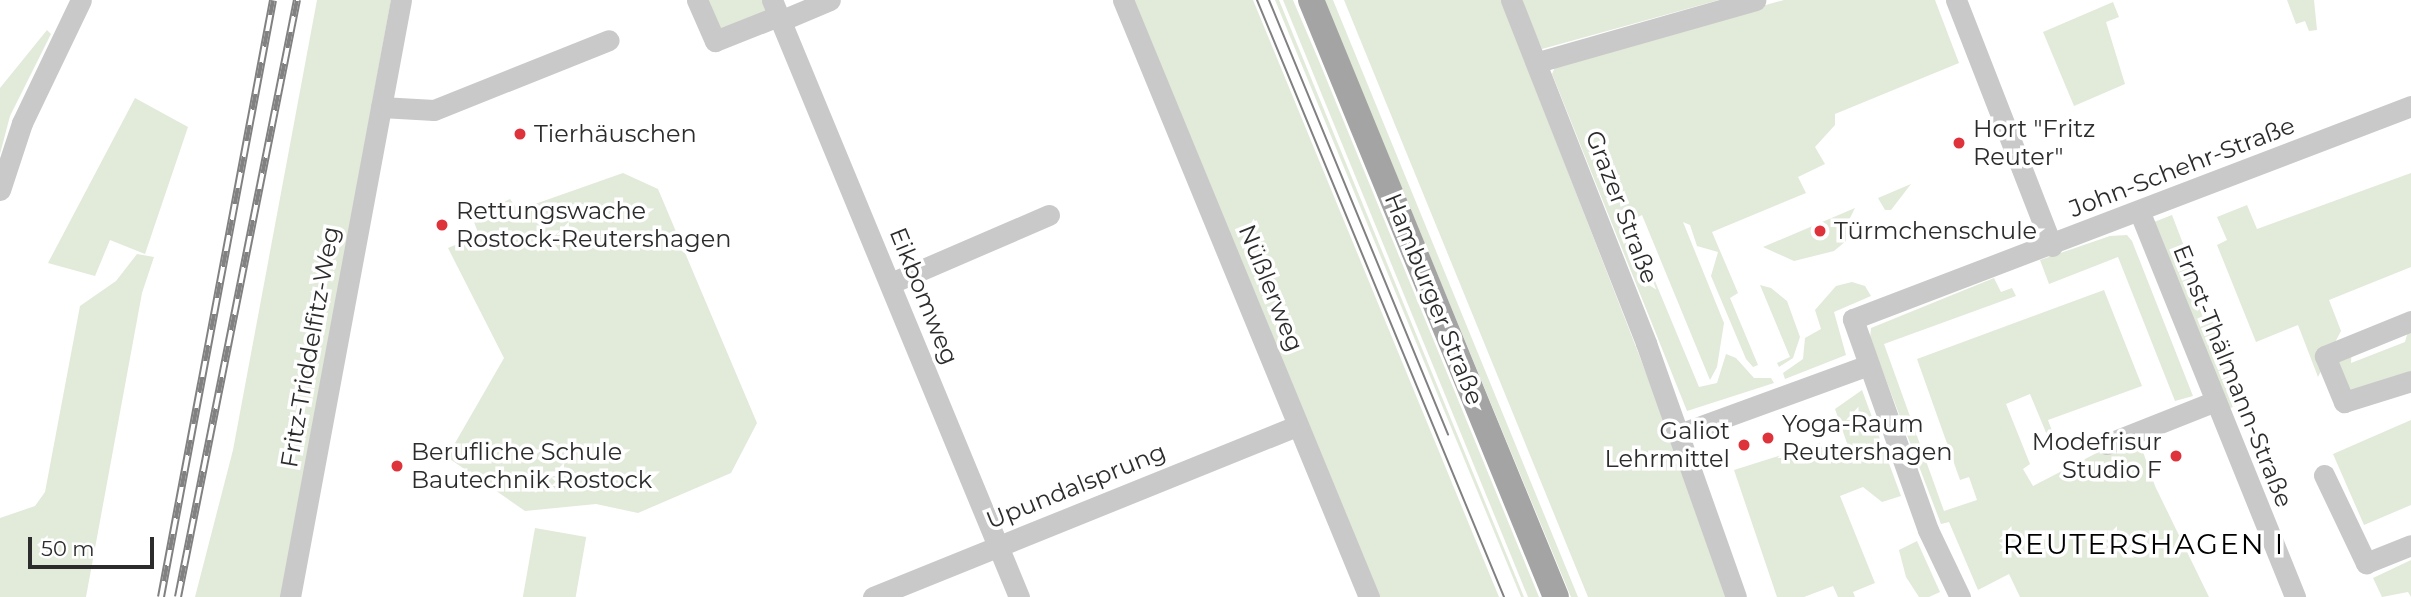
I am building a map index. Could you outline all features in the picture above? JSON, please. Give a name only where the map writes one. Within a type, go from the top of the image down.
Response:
[{"type":"main road","name":"Hamburger Straße","points":[[1311,0],[1556,597]]},
{"type":"street","points":[[0,190],[22,122],[81,0]]},
{"type":"street","name":"Fritz-Triddelfitz-Weg","points":[[290,597],[401,0]]},
{"type":"street","points":[[697,0],[715,41],[776,12],[830,0]]},
{"type":"street","name":"Nüßlerweg","points":[[1123,0],[1369,597]]},
{"type":"street","name":"Grazer Straße","points":[[1511,0],[1538,62],[1679,434],[1736,597]]},
{"type":"street","points":[[1538,62],[1755,0]]},
{"type":"street","points":[[1956,0],[2052,246]]},
{"type":"street","name":"Eikbomweg","points":[[776,12],[891,283],[1019,597]]},
{"type":"street","points":[[381,107],[434,110],[609,40]]},
{"type":"street","name":"John-Schehr-Straße","points":[[1869,365],[1853,319],[2140,213],[2411,106]]},
{"type":"street","name":"Ernst-Thälmann-Straße","points":[[2140,213],[2213,402],[2295,597]]},
{"type":"street","points":[[891,283],[1049,215]]},
{"type":"street","points":[[2411,321],[2325,356],[2340,397],[2351,403],[2411,381]]},
{"type":"street","points":[[1679,434],[1869,365],[1928,530],[1960,597]]},
{"type":"street","points":[[2107,444],[2213,402]]},
{"type":"street","name":"Upundalsprung","points":[[873,597],[1298,425]]},
{"type":"street","points":[[2324,475],[2366,563],[2411,545]]},
{"type":"green space","points":[[317,0],[391,0],[282,597],[195,597],[233,450]]},
{"type":"green space","points":[[704,0],[763,0],[767,10],[727,30],[716,27]]},
{"type":"green space","points":[[1123,0],[1253,0],[1499,597],[1369,597]]},
{"type":"green space","points":[[1275,0],[1279,0],[1524,597],[1521,597]]},
{"type":"green space","points":[[1283,0],[1293,0],[1539,597],[1528,597]]},
{"type":"green space","points":[[1324,0],[1333,0],[1578,597],[1571,597]]},
{"type":"green space","points":[[1344,0],[1501,0],[1678,455],[1726,597],[1588,597]]},
{"type":"green space","points":[[1521,0],[1719,0],[1542,49]]},
{"type":"green space","points":[[1784,0],[1935,0],[1959,63],[1835,114],[1835,125],[1815,147],[1825,164],[1798,177],[1806,193],[1712,232],[1738,293],[1730,298],[1758,365],[1753,367],[1746,359],[1711,276],[1718,252],[1697,246],[1690,225],[1683,222],[1724,323],[1717,367],[1710,380],[1642,215],[1630,221],[1699,387],[1717,383],[1726,354],[1736,358],[1754,378],[1771,378],[1774,383],[1687,411],[1552,74],[1555,67],[1587,55]]},
{"type":"green space","points":[[2287,0],[2314,0],[2317,30],[2309,31],[2305,21],[2296,24]]},
{"type":"green space","points":[[2113,2],[2119,17],[2106,22],[2125,84],[2074,106],[2043,32]]},
{"type":"green space","points":[[47,30],[51,34],[10,116],[0,154],[0,88]]},
{"type":"green space","points":[[135,98],[188,127],[145,254],[110,240],[95,276],[48,263]]},
{"type":"green space","points":[[623,173],[658,189],[757,423],[731,473],[638,513],[596,504],[525,511],[447,457],[504,358],[448,248],[479,235],[472,217],[510,199],[518,210]]},
{"type":"green space","points":[[2411,173],[2411,267],[2329,300],[2341,331],[2330,352],[2352,342],[2351,363],[2405,342],[2411,321],[2411,379],[2351,403],[2326,361],[2318,377],[2298,325],[2256,342],[2217,245],[2227,240],[2217,217],[2247,205],[2257,229]]},
{"type":"green space","points":[[1911,184],[1891,210],[1885,210],[1878,198]]},
{"type":"green space","points":[[1855,208],[1846,226],[1846,241],[1834,251],[1794,261],[1763,247]]},
{"type":"green space","points":[[2172,215],[2244,403],[2217,413],[2145,225]]},
{"type":"green space","points":[[2127,235],[2132,241],[2193,396],[2175,401],[2118,257],[2049,284],[2040,260],[2110,236]]},
{"type":"green space","points":[[137,254],[154,257],[142,293],[86,597],[0,597],[0,518],[35,506],[45,492],[80,306],[116,281]]},
{"type":"green space","points":[[1994,278],[2001,292],[2012,288],[2016,296],[1884,344],[1944,511],[1977,500],[1969,477],[1960,480],[1917,359],[2104,290],[2142,386],[2048,420],[2059,450],[2054,452],[2030,394],[2006,404],[2030,464],[2023,469],[2033,486],[2141,430],[2142,449],[2155,486],[2209,597],[2020,597],[2009,574],[1978,590],[1949,522],[1941,524],[1870,338],[1871,328]]},
{"type":"green space","points":[[1852,282],[1865,286],[1871,296],[1834,312],[1846,355],[1785,379],[1783,373],[1803,359],[1805,338],[1821,329],[1815,310],[1836,286]]},
{"type":"green space","points":[[1760,285],[1771,288],[1787,301],[1800,337],[1793,358],[1779,367],[1777,363],[1790,357]]},
{"type":"green space","points":[[1862,390],[1901,496],[1882,502],[1863,487],[1840,496],[1875,583],[1853,592],[1855,597],[1838,597],[1833,586],[1804,597],[1777,597],[1734,470],[1820,443],[1824,454],[1848,446],[1835,409]]},
{"type":"green space","points":[[2411,420],[2411,505],[2364,525],[2333,454]]},
{"type":"green space","points":[[535,528],[586,537],[576,597],[523,597]]},
{"type":"green space","points":[[1917,541],[1940,592],[1929,597],[1919,597],[1906,577],[1899,550]]},
{"type":"green space","points":[[2411,560],[2411,597],[2408,592],[2382,597],[2373,578]]},
{"type":"tram line","points":[[1257,0],[1504,597]]},
{"type":"tram line","points":[[1269,0],[1448,435]]},
{"type":"railway","points":[[161,597],[273,0]]},
{"type":"railway","points":[[178,597],[297,0]]},
{"type":"place","name":"Tierhäuschen","points":[[520,134]]},
{"type":"place","name":"Hort \"Fritz Reuter\"","points":[[1959,143]]},
{"type":"place","name":"Rettungswache Rostock-Reutershagen","points":[[442,225]]},
{"type":"place","name":"Türmchenschule","points":[[1820,231]]},
{"type":"place","name":"Yoga-Raum Reutershagen","points":[[1768,438]]},
{"type":"place","name":"Galiot Lehrmittel","points":[[1744,445]]},
{"type":"place","name":"Modefrisur Studio F","points":[[2176,456]]},
{"type":"place","name":"Berufliche Schule Bautechnik Rostock","points":[[397,466]]},
{"type":"district","name":"REUTERSHAGEN I","points":[[2144,544]]}]
